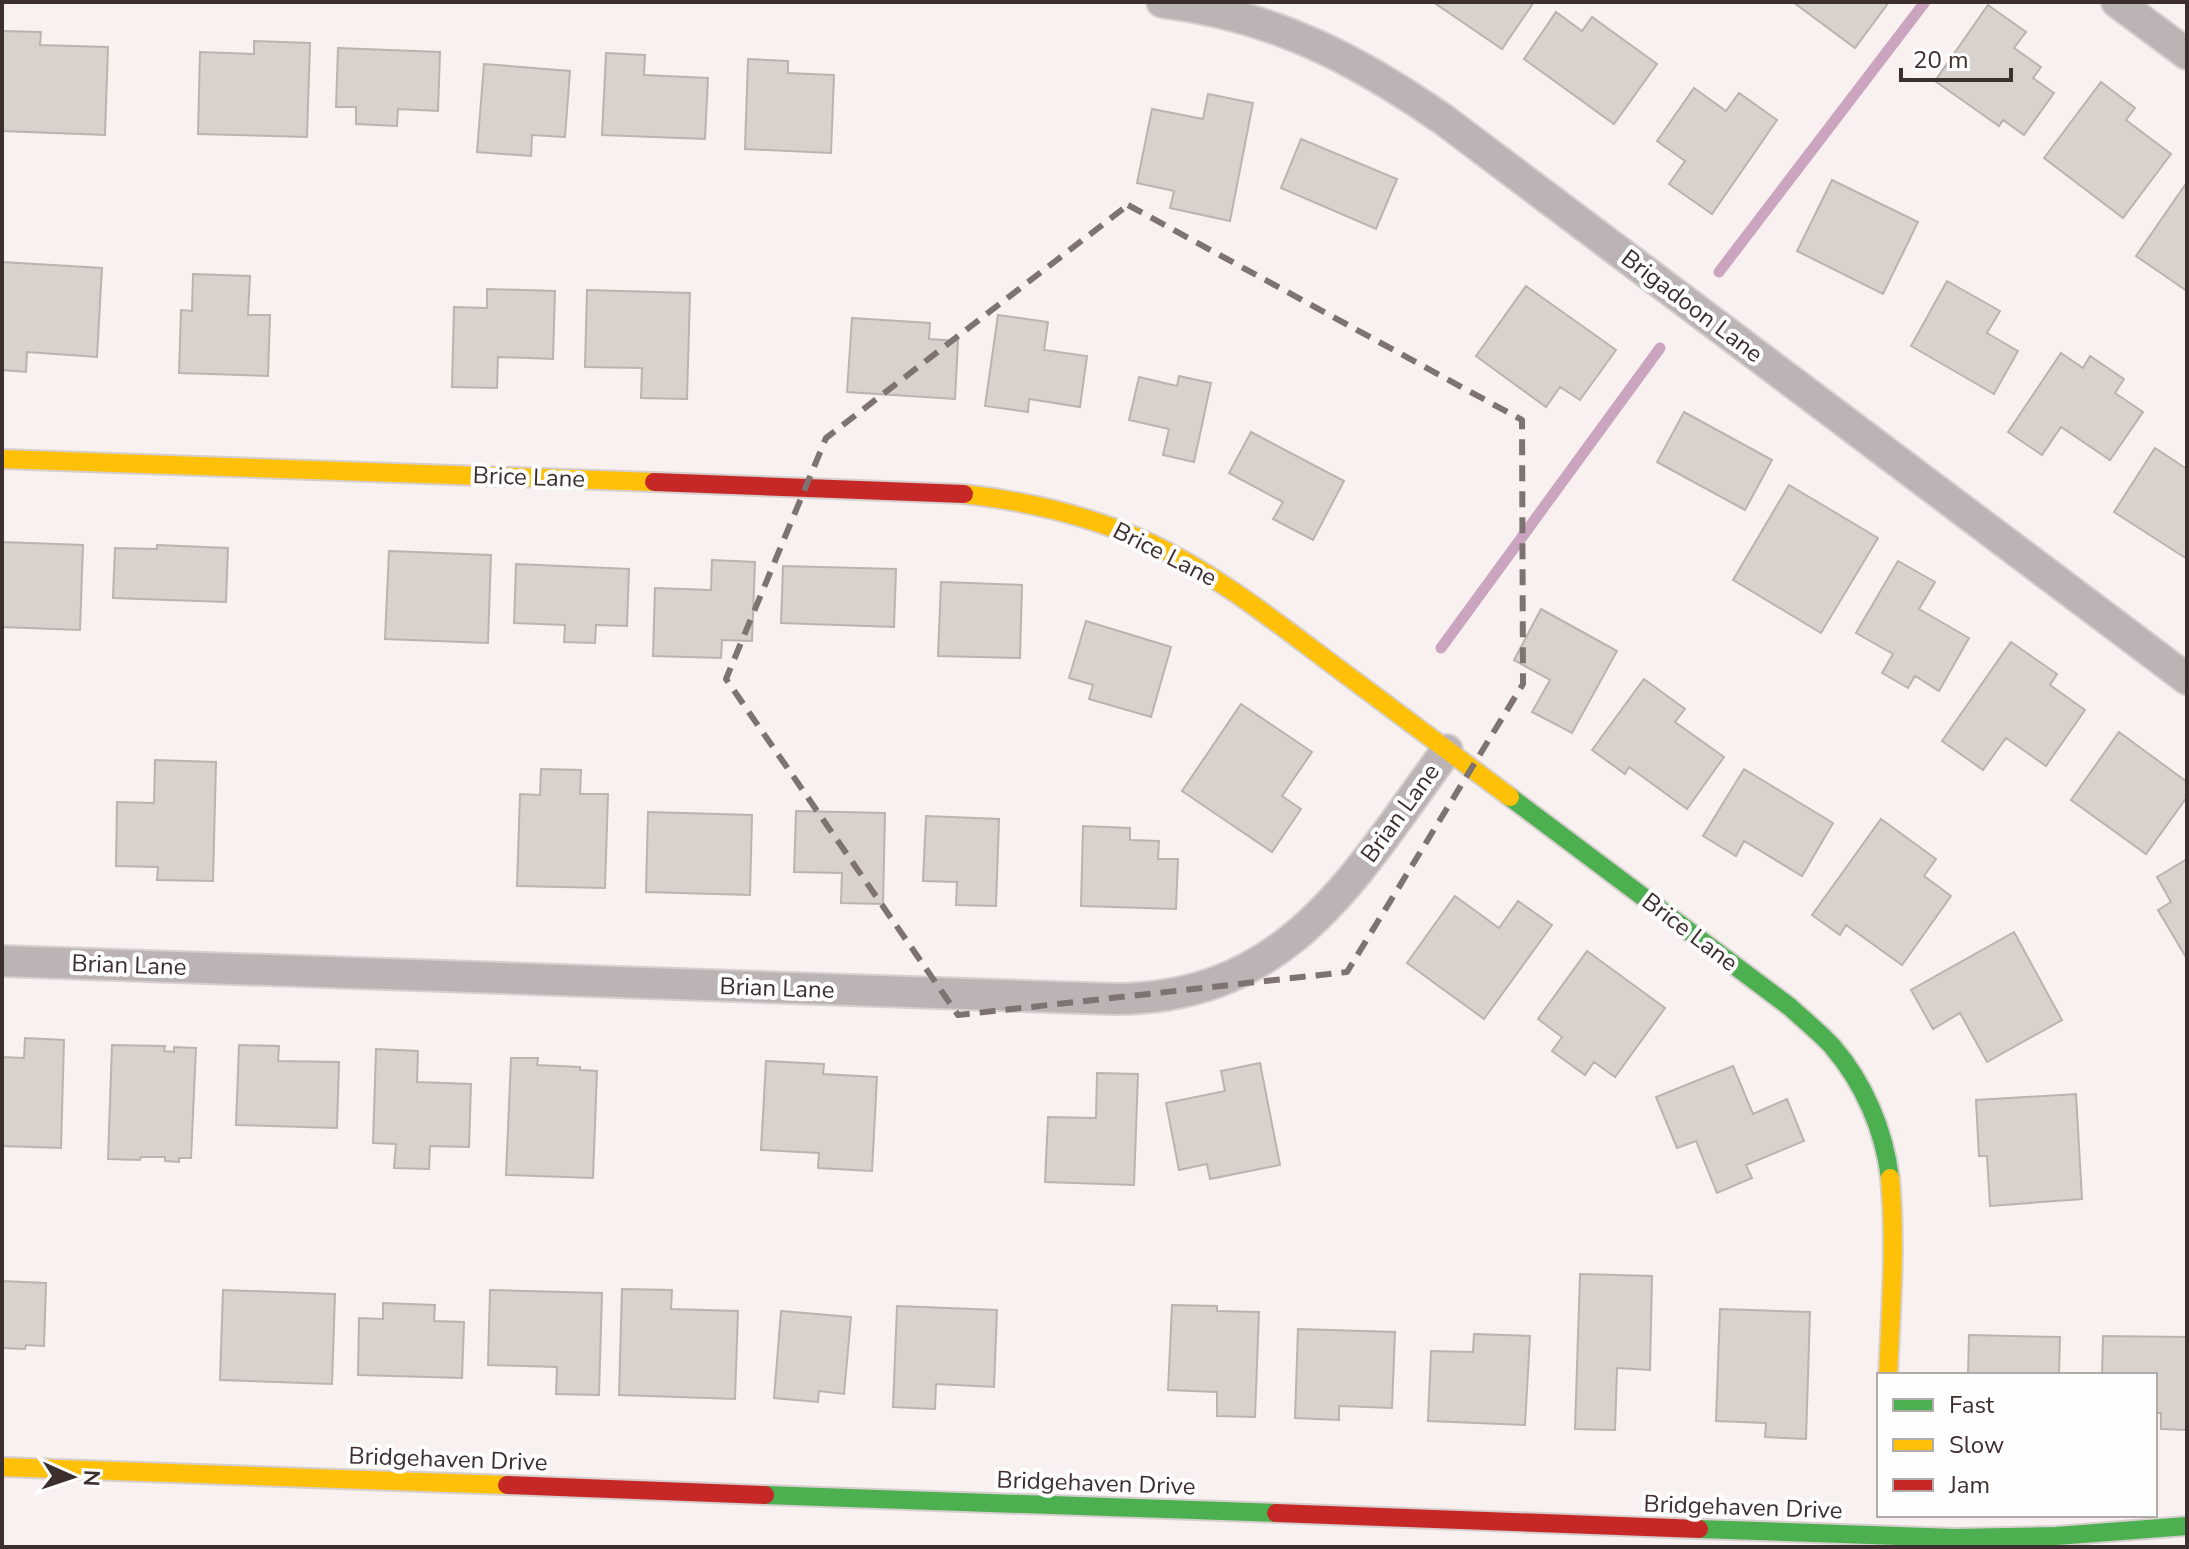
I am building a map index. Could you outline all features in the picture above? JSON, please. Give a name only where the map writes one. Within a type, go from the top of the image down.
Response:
[{"type":"street","name":"Brigadoon Lane","points":[[1162,2],[1228,13],[1279,28],[1330,50],[1387,82],[1444,120],[2187,679]]},
{"type":"street","points":[[2117,2],[2187,54]]},
{"type":"street","name":"Brice Lane","points":[[2,459],[951,492],[1031,503],[1088,517],[1138,535],[1220,581],[1808,1021],[1855,1075],[1878,1123],[1891,1167],[1893,1224],[1888,1373]]},
{"type":"street","name":"Brian Lane","points":[[2,961],[1114,999],[1155,997],[1221,981],[1263,960],[1299,935],[1352,879],[1447,750]]},
{"type":"street","name":"Bridgehaven Drive","points":[[2,1467],[1882,1526],[1999,1539],[2187,1526]]},
{"type":"highlighted area","points":[[1128,205],[1522,420],[1523,684],[1347,972],[958,1015],[726,679],[826,438]]},
{"type":"building","points":[[1433,2],[1534,2],[1502,49]]},
{"type":"building","points":[[1793,2],[1889,2],[1855,48]]},
{"type":"building","points":[[1988,5],[2026,32],[2014,48],[2041,67],[2033,78],[2054,93],[2024,135],[2003,120],[1999,126],[1935,81]]},
{"type":"building","points":[[1556,12],[1582,31],[1592,17],[1657,64],[1614,124],[1524,59]]},
{"type":"building","points":[[2,31],[41,32],[40,45],[108,47],[105,135],[2,131]]},
{"type":"building","points":[[254,41],[310,43],[307,137],[198,134],[200,52],[254,54]]},
{"type":"building","points":[[338,48],[440,52],[438,111],[398,109],[397,126],[356,124],[356,107],[336,107]]},
{"type":"building","points":[[606,53],[645,55],[644,75],[708,78],[705,139],[602,135]]},
{"type":"building","points":[[748,59],[788,61],[788,73],[834,75],[831,153],[745,149]]},
{"type":"building","points":[[484,64],[570,71],[565,137],[532,135],[531,156],[477,152]]},
{"type":"building","points":[[2101,82],[2135,108],[2126,120],[2171,154],[2123,218],[2044,158]]},
{"type":"building","points":[[1694,88],[1726,111],[1739,93],[1777,120],[1712,214],[1669,184],[1685,161],[1657,141]]},
{"type":"building","points":[[1208,94],[1253,103],[1230,221],[1170,208],[1174,191],[1137,183],[1152,109],[1203,119]]},
{"type":"building","points":[[1301,139],[1397,179],[1376,229],[1281,188]]},
{"type":"building","points":[[1832,180],[1918,222],[1883,294],[1797,251]]},
{"type":"building","points":[[2187,186],[2187,291],[2136,256]]},
{"type":"building","points":[[2,262],[102,268],[97,357],[27,352],[26,372],[2,370]]},
{"type":"building","points":[[193,274],[250,276],[248,315],[270,315],[268,376],[179,373],[181,310],[192,311]]},
{"type":"building","points":[[1947,281],[2000,311],[1987,333],[2018,351],[1994,394],[1911,346]]},
{"type":"building","points":[[1526,286],[1616,350],[1580,400],[1560,387],[1546,407],[1476,356]]},
{"type":"building","points":[[487,289],[555,291],[553,359],[498,357],[497,388],[452,387],[454,307],[487,308]]},
{"type":"building","points":[[587,290],[690,293],[687,399],[641,398],[642,368],[585,367]]},
{"type":"building","points":[[998,315],[1048,322],[1044,350],[1087,356],[1080,407],[1029,399],[1028,412],[985,406]]},
{"type":"building","points":[[852,318],[930,323],[929,339],[958,341],[955,399],[847,392]]},
{"type":"building","points":[[2061,353],[2083,368],[2090,356],[2124,379],[2115,393],[2143,412],[2110,460],[2061,427],[2042,455],[2008,432]]},
{"type":"building","points":[[1179,376],[1211,383],[1194,462],[1163,455],[1169,429],[1129,420],[1139,377],[1177,386]]},
{"type":"building","points":[[1684,412],[1772,460],[1745,510],[1657,462]]},
{"type":"building","points":[[1251,432],[1344,481],[1313,540],[1273,519],[1283,502],[1229,473]]},
{"type":"building","points":[[2155,448],[2187,469],[2187,559],[2114,512]]},
{"type":"building","points":[[1789,485],[1878,538],[1821,633],[1733,580]]},
{"type":"building","points":[[2,542],[83,545],[80,630],[2,627]]},
{"type":"building","points":[[157,545],[228,548],[226,602],[113,598],[115,548],[157,549]]},
{"type":"building","points":[[389,551],[491,555],[488,643],[385,639]]},
{"type":"building","points":[[712,560],[755,562],[752,641],[722,640],[721,658],[653,656],[655,588],[711,590]]},
{"type":"building","points":[[1898,561],[1935,582],[1919,609],[1969,638],[1939,691],[1915,676],[1908,688],[1882,673],[1893,654],[1856,633]]},
{"type":"building","points":[[516,564],[629,569],[627,626],[596,625],[595,643],[564,642],[565,625],[514,623]]},
{"type":"building","points":[[783,566],[896,569],[894,627],[781,623]]},
{"type":"building","points":[[941,582],[1022,585],[1020,658],[938,656]]},
{"type":"building","points":[[1541,609],[1617,651],[1572,733],[1532,712],[1550,680],[1514,660]]},
{"type":"building","points":[[1086,621],[1171,647],[1151,717],[1089,699],[1093,685],[1069,678]]},
{"type":"building","points":[[2011,642],[2057,674],[2050,685],[2085,710],[2046,766],[2006,738],[1983,770],[1942,741]]},
{"type":"building","points":[[1644,679],[1685,709],[1675,722],[1724,757],[1687,809],[1629,767],[1625,774],[1592,750]]},
{"type":"building","points":[[1241,704],[1312,752],[1282,796],[1301,809],[1272,852],[1182,791]]},
{"type":"building","points":[[2119,732],[2187,782],[2187,797],[2146,854],[2071,800]]},
{"type":"building","points":[[155,760],[216,762],[213,881],[157,880],[158,867],[116,866],[117,802],[154,803]]},
{"type":"building","points":[[541,769],[581,770],[580,794],[608,794],[605,888],[517,886],[520,794],[540,795]]},
{"type":"building","points":[[1744,769],[1833,823],[1802,876],[1744,841],[1736,856],[1703,836]]},
{"type":"building","points":[[796,811],[885,813],[883,904],[841,903],[842,873],[794,872]]},
{"type":"building","points":[[648,812],[752,815],[750,895],[646,892]]},
{"type":"building","points":[[926,816],[999,819],[996,906],[956,905],[957,882],[923,881]]},
{"type":"building","points":[[1881,819],[1936,859],[1924,876],[1951,896],[1902,965],[1846,925],[1840,935],[1812,915]]},
{"type":"building","points":[[1083,826],[1130,828],[1130,840],[1159,841],[1158,859],[1178,859],[1176,909],[1081,906]]},
{"type":"building","points":[[2187,859],[2187,959],[2158,910],[2171,902],[2157,877]]},
{"type":"building","points":[[1455,896],[1499,928],[1518,901],[1552,925],[1484,1019],[1407,963]]},
{"type":"building","points":[[2014,932],[2062,1020],[1987,1062],[1960,1013],[1933,1029],[1911,990]]},
{"type":"building","points":[[1587,951],[1665,1008],[1615,1077],[1594,1062],[1585,1075],[1552,1051],[1562,1037],[1538,1019]]},
{"type":"building","points":[[25,1038],[64,1040],[61,1148],[2,1146],[2,1057],[24,1058]]},
{"type":"building","points":[[112,1045],[165,1046],[164,1051],[174,1052],[174,1047],[196,1048],[191,1158],[179,1158],[179,1162],[165,1161],[165,1157],[108,1159]]},
{"type":"building","points":[[239,1045],[279,1046],[278,1061],[339,1062],[337,1128],[236,1125]]},
{"type":"building","points":[[376,1049],[418,1051],[417,1082],[471,1084],[469,1147],[430,1146],[429,1169],[394,1168],[396,1144],[373,1143]]},
{"type":"building","points":[[511,1058],[538,1058],[537,1065],[597,1071],[593,1178],[506,1175]]},
{"type":"building","points":[[766,1061],[824,1064],[823,1074],[877,1077],[872,1171],[818,1168],[819,1153],[761,1150]]},
{"type":"building","points":[[1260,1063],[1280,1165],[1210,1179],[1207,1164],[1179,1170],[1166,1103],[1225,1091],[1221,1071]]},
{"type":"building","points":[[1733,1066],[1753,1114],[1787,1099],[1804,1141],[1746,1165],[1752,1178],[1717,1193],[1696,1141],[1677,1148],[1656,1097]]},
{"type":"building","points":[[1097,1073],[1138,1074],[1134,1185],[1045,1182],[1048,1117],[1096,1118]]},
{"type":"building","points":[[2076,1094],[2082,1199],[1990,1206],[1987,1156],[1979,1156],[1976,1100]]},
{"type":"building","points":[[1580,1274],[1652,1276],[1650,1370],[1617,1368],[1615,1430],[1575,1429]]},
{"type":"building","points":[[2,1281],[46,1283],[44,1346],[2,1348]]},
{"type":"building","points":[[622,1289],[672,1290],[671,1309],[738,1311],[735,1399],[619,1395]]},
{"type":"building","points":[[223,1290],[335,1294],[332,1384],[220,1380]]},
{"type":"building","points":[[490,1290],[602,1293],[599,1395],[556,1394],[557,1367],[488,1365]]},
{"type":"building","points":[[383,1303],[435,1305],[434,1321],[464,1322],[462,1378],[358,1375],[359,1318],[383,1319]]},
{"type":"building","points":[[1172,1305],[1217,1306],[1217,1311],[1259,1312],[1255,1417],[1217,1416],[1217,1392],[1168,1390]]},
{"type":"building","points":[[897,1306],[997,1310],[994,1387],[936,1384],[935,1409],[893,1407]]},
{"type":"building","points":[[1720,1309],[1810,1312],[1806,1439],[1765,1437],[1766,1423],[1716,1421]]},
{"type":"building","points":[[781,1311],[851,1317],[844,1394],[819,1391],[818,1402],[774,1398]]},
{"type":"building","points":[[1298,1329],[1395,1332],[1392,1408],[1339,1406],[1339,1420],[1295,1418]]},
{"type":"building","points":[[1474,1334],[1530,1336],[1525,1425],[1428,1421],[1431,1351],[1473,1352]]},
{"type":"building","points":[[1969,1335],[2060,1337],[2059,1373],[1968,1373]]},
{"type":"building","points":[[2103,1336],[2187,1337],[2187,1430],[2161,1429],[2161,1413],[2157,1413],[2157,1373],[2102,1373]]},
{"type":"waterway","points":[[1719,272],[1925,2]]},
{"type":"waterway","points":[[1441,648],[1660,348]]},
{"type":"traffic: fast","points":[[1510,797],[1790,1007],[1827,1041],[1854,1075],[1871,1108],[1883,1142],[1890,1178]]},
{"type":"traffic: fast","points":[[765,1495],[1276,1513]]},
{"type":"traffic: fast","points":[[1699,1529],[1955,1538],[2056,1536],[2187,1526]]},
{"type":"traffic: slow","points":[[2,459],[654,482]]},
{"type":"traffic: slow","points":[[964,494],[1009,500],[1076,516],[1120,530],[1190,564],[1258,609],[1510,797]]},
{"type":"traffic: slow","points":[[1888,1373],[1893,1252],[1890,1178]]},
{"type":"traffic: slow","points":[[2,1467],[507,1485]]},
{"type":"traffic: jam","points":[[654,482],[964,494]]},
{"type":"traffic: jam","points":[[507,1485],[765,1495]]},
{"type":"traffic: jam","points":[[1276,1513],[1699,1529]]}]
